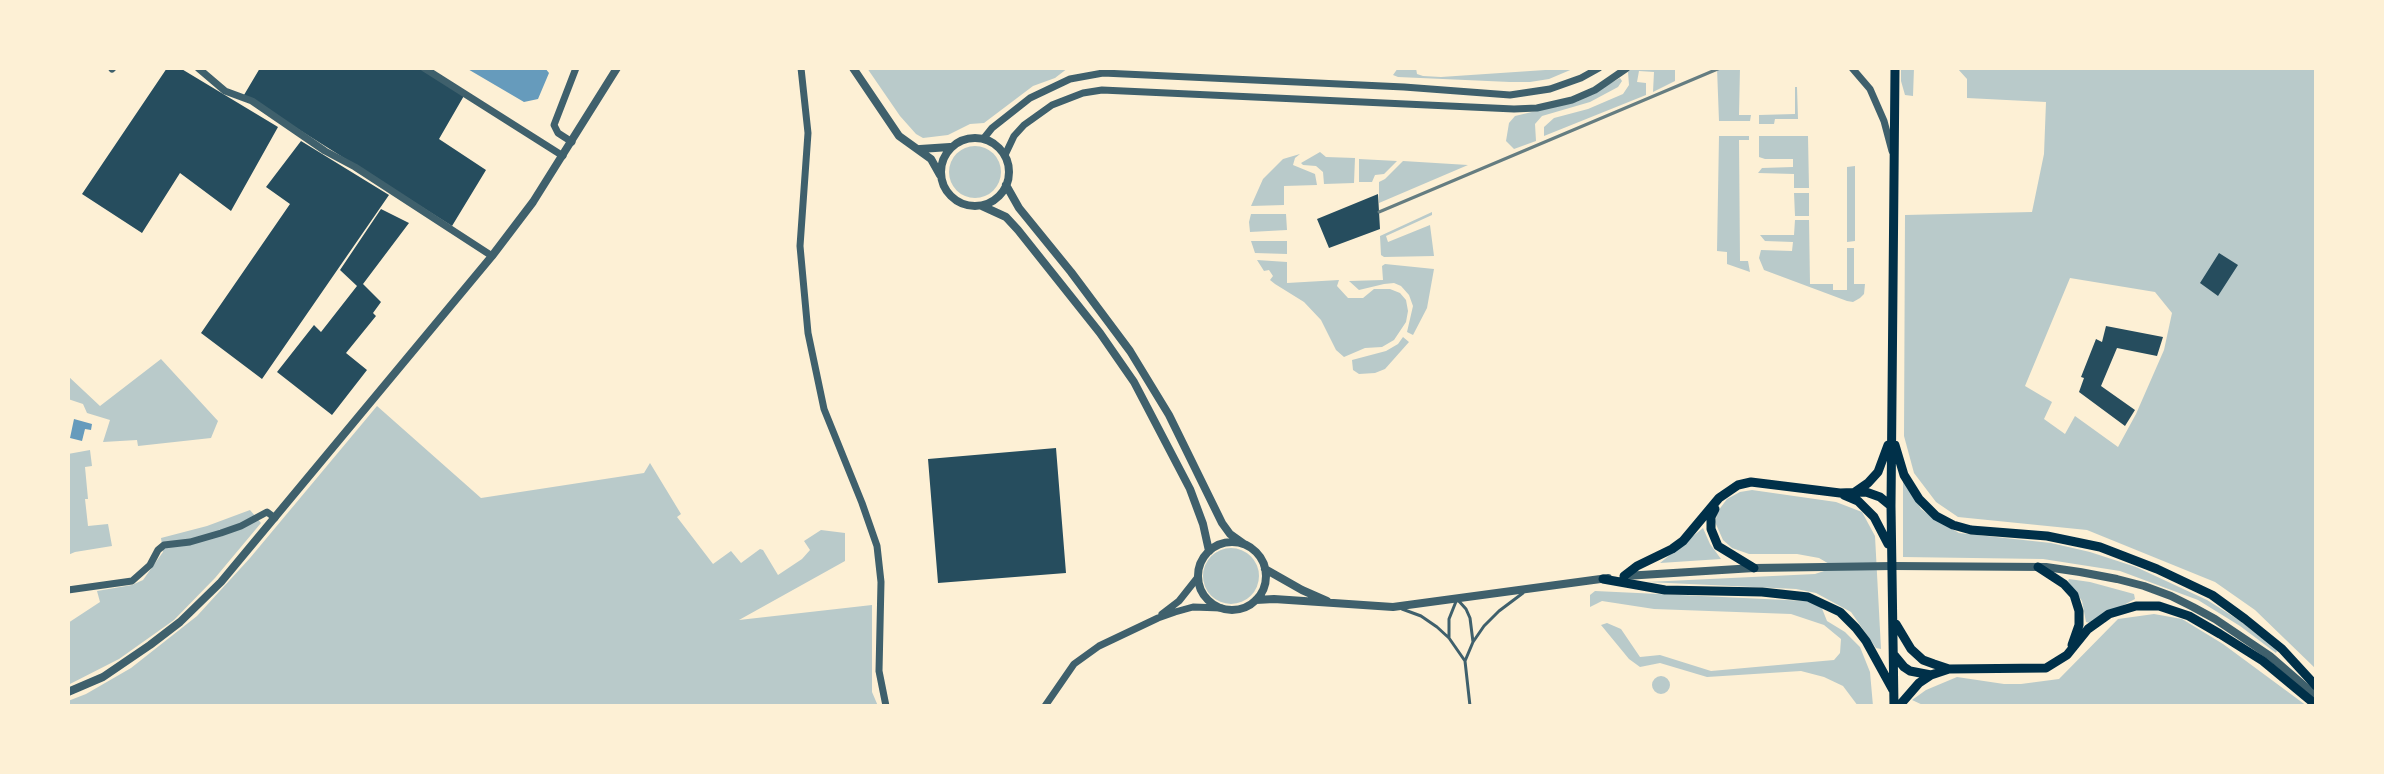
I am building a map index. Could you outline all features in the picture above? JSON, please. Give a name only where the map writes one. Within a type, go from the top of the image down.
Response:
[{"type":"main road","points":[[1894,694],[1891,434],[1895,68]]},
{"type":"main road","points":[[1855,492],[1878,472],[1891,434]]},
{"type":"main road","points":[[1891,434],[1904,475],[1919,499],[1936,516],[1971,530],[2047,536],[2100,547],[2157,569],[2212,595],[2245,619],[2282,649],[2316,686]]},
{"type":"main road","points":[[1624,576],[1683,541],[1719,498],[1738,485],[1751,482],[1873,494],[1891,506]]},
{"type":"main road","points":[[1840,493],[1858,501],[1874,517],[1891,551]]},
{"type":"main road","points":[[1719,498],[1711,517],[1714,539],[1728,554],[1754,568]]},
{"type":"main road","points":[[2038,567],[2064,584],[2074,595],[2079,625],[2067,655]]},
{"type":"main road","points":[[1603,579],[1665,590],[1762,592],[1808,597],[1840,612],[1856,628],[1894,694],[1897,706]]},
{"type":"main road","points":[[1897,706],[1919,683],[1949,669],[2046,668],[2067,655],[2088,629],[2109,614],[2136,606],[2159,606],[2189,616],[2263,661],[2316,705]]},
{"type":"main road","points":[[1894,619],[1904,640],[1916,655],[1949,669]]},
{"type":"main road","points":[[1894,655],[1910,671],[1931,675]]},
{"type":"street","points":[[198,68],[225,91],[252,101],[492,256]]},
{"type":"street","points":[[424,68],[563,156]]},
{"type":"street","points":[[572,142],[558,133],[554,125],[576,68]]},
{"type":"street","points":[[68,692],[103,677],[150,645],[180,622],[221,582],[492,256],[533,202],[617,68]]},
{"type":"street","points":[[801,68],[808,133],[800,246],[808,333],[824,409],[877,546],[881,582],[879,671],[886,706]]},
{"type":"street","points":[[853,68],[899,136],[931,159],[950,196],[960,203],[982,206],[1006,217],[1100,333],[1134,382],[1190,489],[1209,551]]},
{"type":"street","points":[[984,138],[1030,98],[1070,79],[1103,73],[1510,95],[1550,89],[1599,68]]},
{"type":"street","points":[[1005,155],[1014,136],[1044,110],[1083,93],[1102,90],[1514,109],[1537,108],[1572,100],[1595,90],[1627,68]]},
{"type":"street","points":[[1852,68],[1870,89],[1884,121],[1895,163]]},
{"type":"street","points":[[920,149],[950,147],[966,138],[984,138],[992,142],[1005,155],[1009,175],[1001,194],[982,206]]},
{"type":"street","points":[[940,176],[950,147]]},
{"type":"street","points":[[1006,185],[1019,208],[1130,351],[1169,415],[1222,523],[1230,534],[1254,550],[1261,559],[1266,580],[1256,600],[1240,609],[1193,607],[1158,618],[1099,646],[1074,664],[1045,706]]},
{"type":"street","points":[[68,590],[132,581],[150,565],[164,545],[190,542],[221,533],[267,512],[275,518]]},
{"type":"street","points":[[1158,618],[1179,601],[1198,577],[1203,558],[1209,551],[1225,542],[1244,544]]},
{"type":"street","points":[[1256,600],[1393,607],[1624,576],[1754,568],[2038,567],[2117,579],[2171,596],[2215,619],[2261,650],[2316,696]]},
{"type":"street","points":[[1265,569],[1335,604]]},
{"type":"street","points":[[1198,577],[1204,596],[1221,608]]},
{"type":"lane","points":[[1465,661],[1484,626],[1530,589]]},
{"type":"lane","points":[[1449,638],[1449,619],[1457,599],[1470,618],[1473,642]]},
{"type":"lane","points":[[1393,607],[1421,616],[1449,638],[1465,661],[1470,706]]},
{"type":"shaded area","points":[[867,68],[1068,68],[1055,78],[1033,86],[984,123],[970,124],[948,135],[923,138],[900,116]]},
{"type":"shaded area","points":[[1398,68],[1416,68],[1417,74],[1441,77],[1575,68],[1549,79],[1510,82],[1398,77],[1393,75]]},
{"type":"shaded area","points":[[1632,68],[1675,68],[1675,81],[1653,92],[1654,72],[1639,71],[1637,82],[1646,83],[1646,95],[1544,136],[1544,127],[1554,118],[1588,109],[1623,94],[1629,85],[1628,72]]},
{"type":"shaded area","points":[[1717,68],[1740,68],[1739,115],[1751,115],[1750,121],[1719,121]]},
{"type":"shaded area","points":[[1901,68],[1914,68],[1913,96],[1905,95]]},
{"type":"shaded area","points":[[1957,68],[2316,68],[2316,669],[2255,610],[2215,582],[2087,530],[1958,517],[1936,502],[1914,473],[1904,436],[1905,215],[2032,212],[2044,154],[2046,102],[1967,98],[1967,79]],"holes":[[[2070,278],[2155,292],[2172,313],[2164,350],[2118,447],[2075,416],[2065,434],[2044,419],[2052,402],[2025,386]]]},
{"type":"shaded area","points":[[1620,78],[1622,81],[1618,87],[1590,102],[1542,116],[1535,124],[1536,141],[1514,149],[1506,141],[1509,123],[1515,116],[1578,101]]},
{"type":"shaded area","points":[[1795,87],[1798,119],[1775,119],[1774,124],[1759,124],[1759,115],[1795,114]]},
{"type":"shaded area","points":[[1719,136],[1749,136],[1749,140],[1739,140],[1740,261],[1748,261],[1750,272],[1727,264],[1727,252],[1717,251]]},
{"type":"shaded area","points":[[1759,136],[1808,136],[1809,188],[1794,188],[1794,174],[1758,173],[1762,168],[1793,167],[1793,159],[1759,157]]},
{"type":"shaded area","points":[[975,146],[994,153],[1001,172],[994,191],[975,198],[956,191],[949,172],[956,153]]},
{"type":"shaded area","points":[[1320,152],[1326,157],[1355,158],[1354,183],[1324,184],[1323,172],[1316,166],[1301,163]]},
{"type":"shaded area","points":[[1300,154],[1293,165],[1315,174],[1317,185],[1284,186],[1284,205],[1251,206],[1263,179],[1283,159]]},
{"type":"shaded area","points":[[1359,159],[1397,161],[1384,174],[1375,175],[1372,182],[1359,182]]},
{"type":"shaded area","points":[[1403,161],[1468,165],[1379,203],[1379,182]]},
{"type":"shaded area","points":[[1855,166],[1855,241],[1847,242],[1847,167]]},
{"type":"shaded area","points":[[1794,193],[1809,193],[1809,216],[1795,216]]},
{"type":"shaded area","points":[[1432,212],[1432,215],[1386,236],[1388,242],[1430,225],[1434,256],[1381,255],[1380,236]]},
{"type":"shaded area","points":[[1251,214],[1286,214],[1287,230],[1250,232]]},
{"type":"shaded area","points":[[1795,220],[1809,220],[1810,284],[1833,284],[1833,290],[1847,290],[1847,248],[1854,248],[1854,284],[1865,284],[1864,294],[1860,298],[1847,301],[1764,270],[1759,258],[1761,250],[1792,251],[1793,242],[1765,241],[1760,235],[1794,235]]},
{"type":"shaded area","points":[[1251,241],[1287,241],[1287,254],[1255,253]]},
{"type":"shaded area","points":[[1257,260],[1287,262],[1287,283],[1339,280],[1337,286],[1348,298],[1363,298],[1374,289],[1390,289],[1400,293],[1406,300],[1406,322],[1394,340],[1382,347],[1365,348],[1344,357],[1336,350],[1321,320],[1304,302],[1270,280],[1273,276],[1269,270],[1264,271]]},
{"type":"shaded area","points":[[1382,266],[1434,269],[1427,308],[1413,335],[1407,332],[1413,306],[1401,286],[1394,283],[1359,290],[1349,281],[1383,280]]},
{"type":"shaded area","points":[[1403,337],[1409,342],[1385,369],[1359,374],[1353,370],[1352,360],[1386,351]]},
{"type":"shaded area","points":[[161,359],[218,421],[211,438],[138,446],[137,440],[103,442],[110,420],[87,413],[83,404],[68,399],[68,376],[100,406]]},
{"type":"shaded area","points":[[377,406],[481,498],[644,473],[650,463],[681,514],[677,517],[713,564],[731,551],[741,563],[760,549],[778,575],[802,559],[810,550],[804,541],[821,530],[845,533],[845,561],[739,620],[872,605],[872,692],[878,706],[68,706],[68,701],[131,668],[197,616],[250,558]]},
{"type":"shaded area","points":[[90,450],[92,466],[85,467],[88,526],[108,524],[112,546],[68,555],[68,454]]},
{"type":"shaded area","points":[[1903,479],[1921,509],[1959,533],[2051,543],[2136,567],[2207,600],[2242,622],[2277,651],[2198,600],[2120,571],[2043,559],[1903,557]]},
{"type":"shaded area","points":[[1752,490],[1836,502],[1862,512],[1875,536],[1881,649],[1876,648],[1851,612],[1816,593],[1796,589],[1647,582],[1815,574],[1831,565],[1819,558],[1797,554],[1749,554],[1732,548],[1723,540],[1715,522],[1718,511],[1727,499]]},
{"type":"shaded area","points":[[250,510],[261,523],[215,578],[174,620],[119,659],[68,685],[68,623],[100,602],[97,591],[143,580],[163,552],[161,538]]},
{"type":"shaded area","points":[[1703,528],[1721,559],[1660,563]]},
{"type":"shaded area","points":[[1231,548],[1251,556],[1259,576],[1251,596],[1231,604],[1211,596],[1203,576],[1211,556]]},
{"type":"shaded area","points":[[2069,579],[2134,594],[2135,599],[2090,623],[2086,622],[2082,601]]},
{"type":"shaded area","points":[[1595,591],[1807,601],[1821,606],[1827,621],[1845,632],[1860,647],[1870,672],[1873,706],[1858,706],[1843,686],[1801,671],[1707,677],[1660,663],[1640,667],[1629,659],[1601,625],[1607,623],[1621,629],[1640,657],[1660,655],[1711,671],[1834,660],[1840,653],[1841,639],[1824,625],[1791,614],[1654,609],[1602,601],[1590,607],[1590,595]]},
{"type":"shaded area","points":[[2154,614],[2182,619],[2223,644],[2307,706],[1925,706],[1912,700],[1926,690],[1957,677],[2004,684],[2059,679],[2118,619]]},
{"type":"shaded area","points":[[1661,676],[1670,685],[1661,694],[1652,685]]},
{"type":"water","points":[[466,68],[545,68],[549,73],[538,99],[524,102]]},
{"type":"water","points":[[74,419],[92,424],[91,430],[85,429],[82,441],[70,438]]},
{"type":"building","points":[[167,68],[180,68],[278,127],[231,211],[180,173],[142,233],[82,194]]},
{"type":"building","points":[[260,68],[419,68],[465,94],[439,139],[486,170],[452,226],[244,95]]},
{"type":"building","points":[[301,141],[389,195],[262,379],[201,333],[290,204],[266,187]]},
{"type":"building","points":[[1378,194],[1380,229],[1329,248],[1317,219]]},
{"type":"building","points":[[381,209],[409,223],[363,284],[381,302],[373,313],[376,316],[346,353],[367,370],[332,415],[277,372],[314,325],[321,332],[357,286],[340,270]]},
{"type":"building","points":[[2219,253],[2238,265],[2218,296],[2200,283]]},
{"type":"building","points":[[2106,326],[2163,337],[2157,356],[2117,348],[2101,386],[2135,410],[2125,426],[2079,392],[2084,378],[2081,377],[2096,339],[2102,342]]},
{"type":"building","points":[[1056,448],[1066,573],[938,583],[928,459]]},
{"type":"railway","points":[[1379,212],[1720,68]]}]
